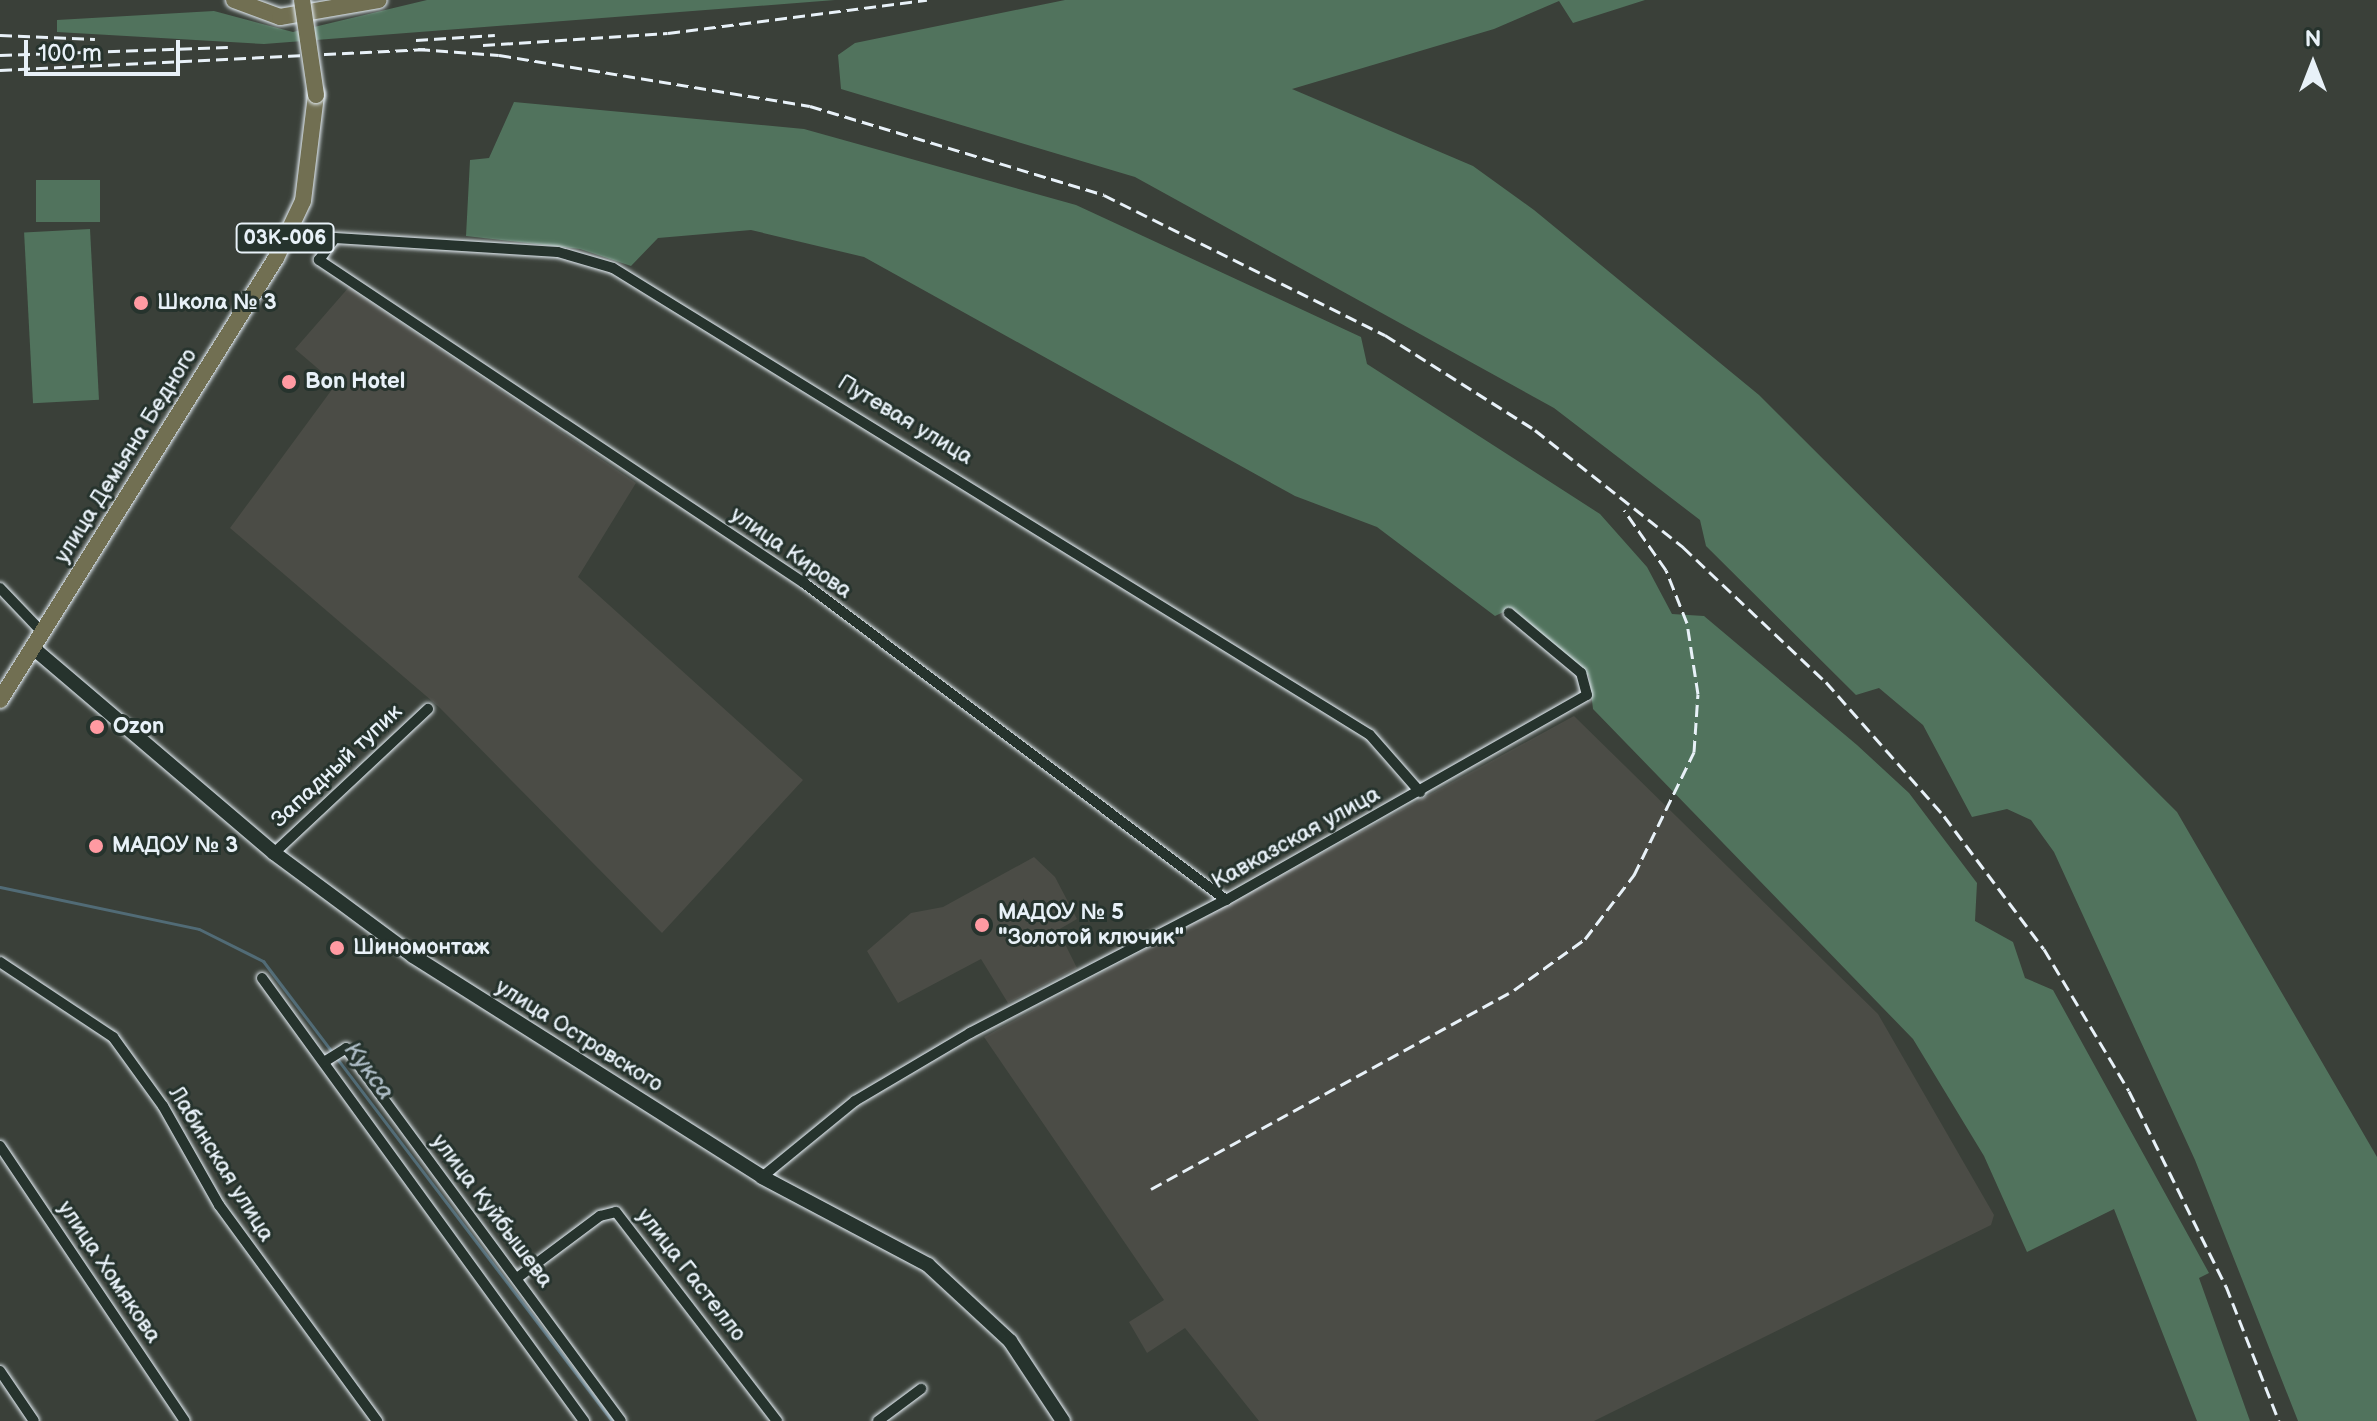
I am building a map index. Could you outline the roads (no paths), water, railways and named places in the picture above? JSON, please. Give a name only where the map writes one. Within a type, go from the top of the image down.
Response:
[{"type":"main road","points":[[234,0],[280,17],[379,0]]},
{"type":"main road","name":"улица Демьяна Бедного","points":[[0,700],[276,258],[303,201],[316,95],[302,0]]},
{"type":"street","name":"Путевая улица","points":[[319,260],[335,238],[558,252],[613,268],[1370,735],[1420,792]]},
{"type":"street","name":"улица Кирова","points":[[319,260],[804,583],[1226,900]]},
{"type":"street","points":[[0,588],[42,632]]},
{"type":"street","name":"Кавказская улица","points":[[762,1177],[868,1094],[1226,900],[1587,695],[1581,673],[1509,613]]},
{"type":"street","name":"улица Островского","points":[[32,647],[274,853],[413,956],[762,1177],[928,1265],[1010,1341],[1063,1421]]},
{"type":"street","name":"Западный тупик","points":[[274,853],[428,709]]},
{"type":"street","name":"Лабинская улица","points":[[0,962],[113,1037],[163,1106],[219,1205],[377,1421]]},
{"type":"street","name":"улица Куйбышева","points":[[262,978],[331,1057],[584,1421]]},
{"type":"street","name":"улица Куйбышева","points":[[331,1057],[346,1048],[621,1421]]},
{"type":"street","name":"улица Хомякова","points":[[0,1146],[185,1421]]},
{"type":"street","name":"улица Гастелло","points":[[517,1278],[600,1216],[616,1212],[777,1421]]},
{"type":"street","points":[[0,1371],[34,1421]]},
{"type":"street","points":[[878,1421],[921,1389]]},
{"type":"waterway","name":"Кукса","points":[[0,887],[199,929],[263,961],[612,1421]]},
{"type":"railway","points":[[483,45],[668,33],[927,0]]},
{"type":"railway","points":[[0,35],[95,39]]},
{"type":"railway","points":[[416,40],[495,35]]},
{"type":"railway","points":[[0,55],[228,47]]},
{"type":"railway","points":[[418,49],[499,55],[810,106],[1104,195],[1385,335],[1535,430],[1683,547],[1826,682],[1944,816],[2044,949],[2129,1091],[2226,1286],[2279,1421]]},
{"type":"railway","points":[[0,70],[427,49]]},
{"type":"railway","points":[[1151,1189],[1514,990],[1585,939],[1634,875],[1694,752],[1698,694],[1687,623],[1666,570],[1624,510]]},
{"type":"place","name":"Школа № 3","points":[[141,303]]},
{"type":"place","name":"Bon Hotel","points":[[289,382]]},
{"type":"place","name":"Ozon","points":[[97,727]]},
{"type":"place","name":"МАДОУ № 3","points":[[96,846]]},
{"type":"place","name":"МАДОУ № 5 \"Золотой ключик\"","points":[[982,925]]},
{"type":"place","name":"Шиномонтаж","points":[[337,948]]}]
